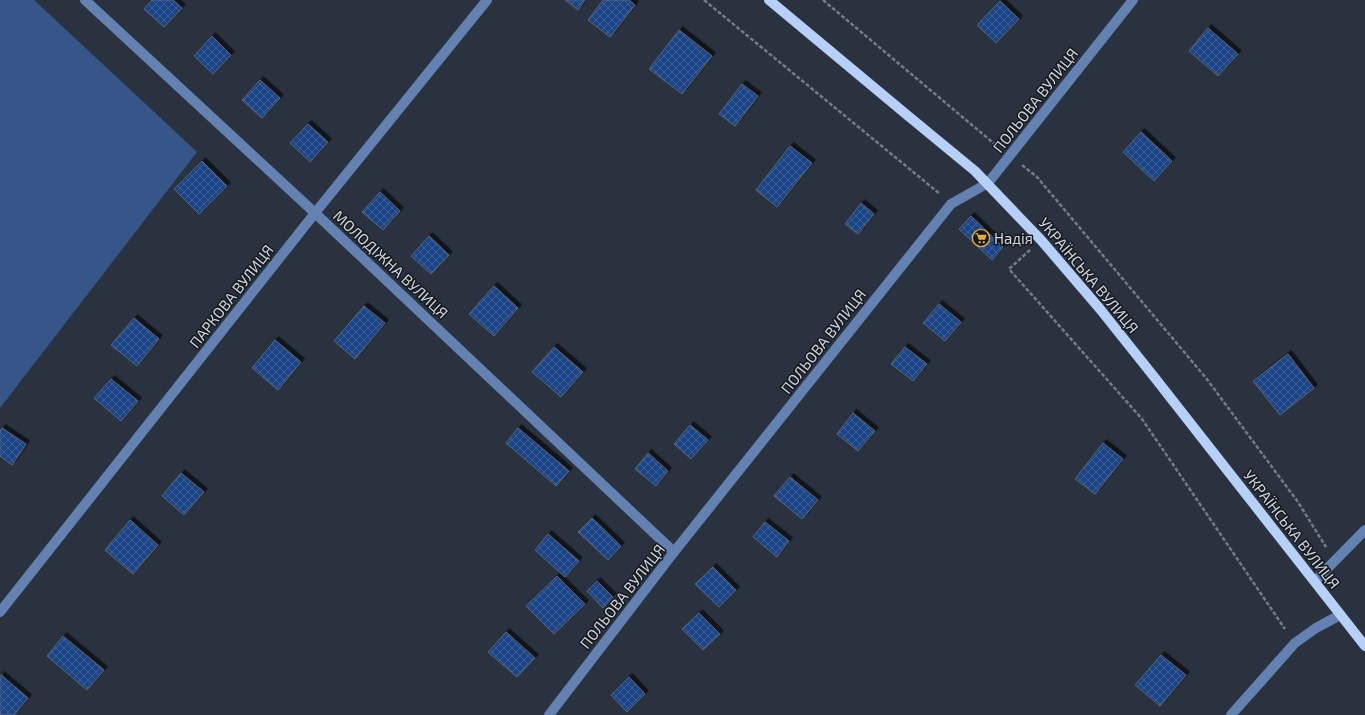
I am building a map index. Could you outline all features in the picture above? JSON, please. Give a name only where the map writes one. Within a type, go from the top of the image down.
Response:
[{"type":"main road","name":"УКРАЇНСЬКА ВУЛИЦЯ","points":[[769,0],[975,171],[1041,240],[1100,309],[1365,646]]},
{"type":"street","name":"МОЛОДІЖНА ВУЛИЦЯ","points":[[85,0],[315,213],[674,552]]},
{"type":"street","name":"ПАРКОВА ВУЛИЦЯ","points":[[0,612],[315,213],[487,0]]},
{"type":"street","name":"ПОЛЬОВА ВУЛИЦЯ","points":[[549,715],[674,552],[951,204],[988,183],[1133,0]]},
{"type":"street","points":[[1315,581],[1365,530]]},
{"type":"street","points":[[1231,715],[1295,643],[1316,628],[1340,615]]},
{"type":"path","points":[[704,0],[951,204]]},
{"type":"path","points":[[823,0],[1009,156],[1037,177],[1206,378],[1298,502],[1334,561]]},
{"type":"path","points":[[1041,240],[1009,269],[1142,419],[1295,643]]},
{"type":"shaded area","points":[[0,0],[34,0],[197,152],[0,408]]},
{"type":"building","points":[[152,0],[173,0],[182,8],[164,27],[144,9]]},
{"type":"building","points":[[565,0],[585,0],[578,10]]},
{"type":"building","points":[[603,0],[629,0],[635,5],[610,37],[588,20]]},
{"type":"building","points":[[1000,1],[1019,19],[996,43],[977,25]]},
{"type":"building","points":[[1208,28],[1238,54],[1218,76],[1189,51]]},
{"type":"building","points":[[679,30],[712,56],[682,94],[649,69]]},
{"type":"building","points":[[212,36],[231,55],[213,74],[194,56]]},
{"type":"building","points":[[260,80],[280,98],[262,118],[242,100]]},
{"type":"building","points":[[742,84],[758,96],[735,126],[719,114]]},
{"type":"building","points":[[308,124],[328,142],[310,162],[290,143]]},
{"type":"building","points":[[1141,132],[1172,161],[1154,181],[1123,152]]},
{"type":"building","points":[[790,146],[812,163],[777,207],[756,190]]},
{"type":"building","points":[[202,161],[227,186],[199,214],[174,189]]},
{"type":"building","points":[[380,192],[400,211],[383,230],[362,212]]},
{"type":"building","points":[[861,203],[874,214],[858,234],[845,224]]},
{"type":"building","name":"Надія","points":[[971,216],[1003,247],[992,260],[959,229]]},
{"type":"building","points":[[429,236],[449,255],[431,274],[411,256]]},
{"type":"building","points":[[494,286],[518,308],[494,336],[469,314]]},
{"type":"building","points":[[939,304],[961,322],[945,341],[923,323]]},
{"type":"building","points":[[364,306],[385,323],[355,359],[334,341]]},
{"type":"building","points":[[134,318],[159,339],[137,366],[111,345]]},
{"type":"building","points":[[275,340],[301,362],[278,390],[252,368]]},
{"type":"building","points":[[554,347],[583,372],[561,397],[532,372]]},
{"type":"building","points":[[905,347],[927,364],[913,381],[891,364]]},
{"type":"building","points":[[1288,354],[1314,388],[1280,415],[1253,381]]},
{"type":"building","points":[[111,379],[138,401],[121,421],[94,398]]},
{"type":"building","points":[[853,413],[875,431],[858,451],[837,434]]},
{"type":"building","points":[[690,425],[708,440],[691,459],[674,444]]},
{"type":"building","points":[[2,428],[26,444],[12,465],[0,456],[0,431]]},
{"type":"building","points":[[518,428],[569,471],[556,486],[506,443]]},
{"type":"building","points":[[1103,443],[1123,459],[1095,494],[1075,479]]},
{"type":"building","points":[[648,453],[668,471],[656,486],[635,469]]},
{"type":"building","points":[[181,473],[204,492],[184,515],[162,496]]},
{"type":"building","points":[[790,477],[818,500],[802,519],[774,496]]},
{"type":"building","points":[[592,518],[621,546],[608,560],[578,532]]},
{"type":"building","points":[[130,520],[158,545],[133,574],[105,550]]},
{"type":"building","points":[[765,522],[789,541],[777,557],[753,537]]},
{"type":"building","points":[[548,534],[579,561],[565,577],[535,550]]},
{"type":"building","points":[[713,567],[736,590],[719,607],[695,584]]},
{"type":"building","points":[[557,576],[585,604],[554,634],[526,606]]},
{"type":"building","points":[[597,581],[613,597],[603,608],[587,591]]},
{"type":"building","points":[[699,613],[720,634],[703,650],[682,629]]},
{"type":"building","points":[[506,632],[535,658],[517,677],[488,652]]},
{"type":"building","points":[[63,636],[104,670],[87,690],[47,656]]},
{"type":"building","points":[[1161,655],[1186,675],[1160,706],[1135,685]]},
{"type":"building","points":[[1,675],[28,698],[14,715],[0,715]]},
{"type":"building","points":[[629,677],[645,694],[627,712],[611,695]]},
{"type":"place","name":"Надія","points":[[981,238]]}]
